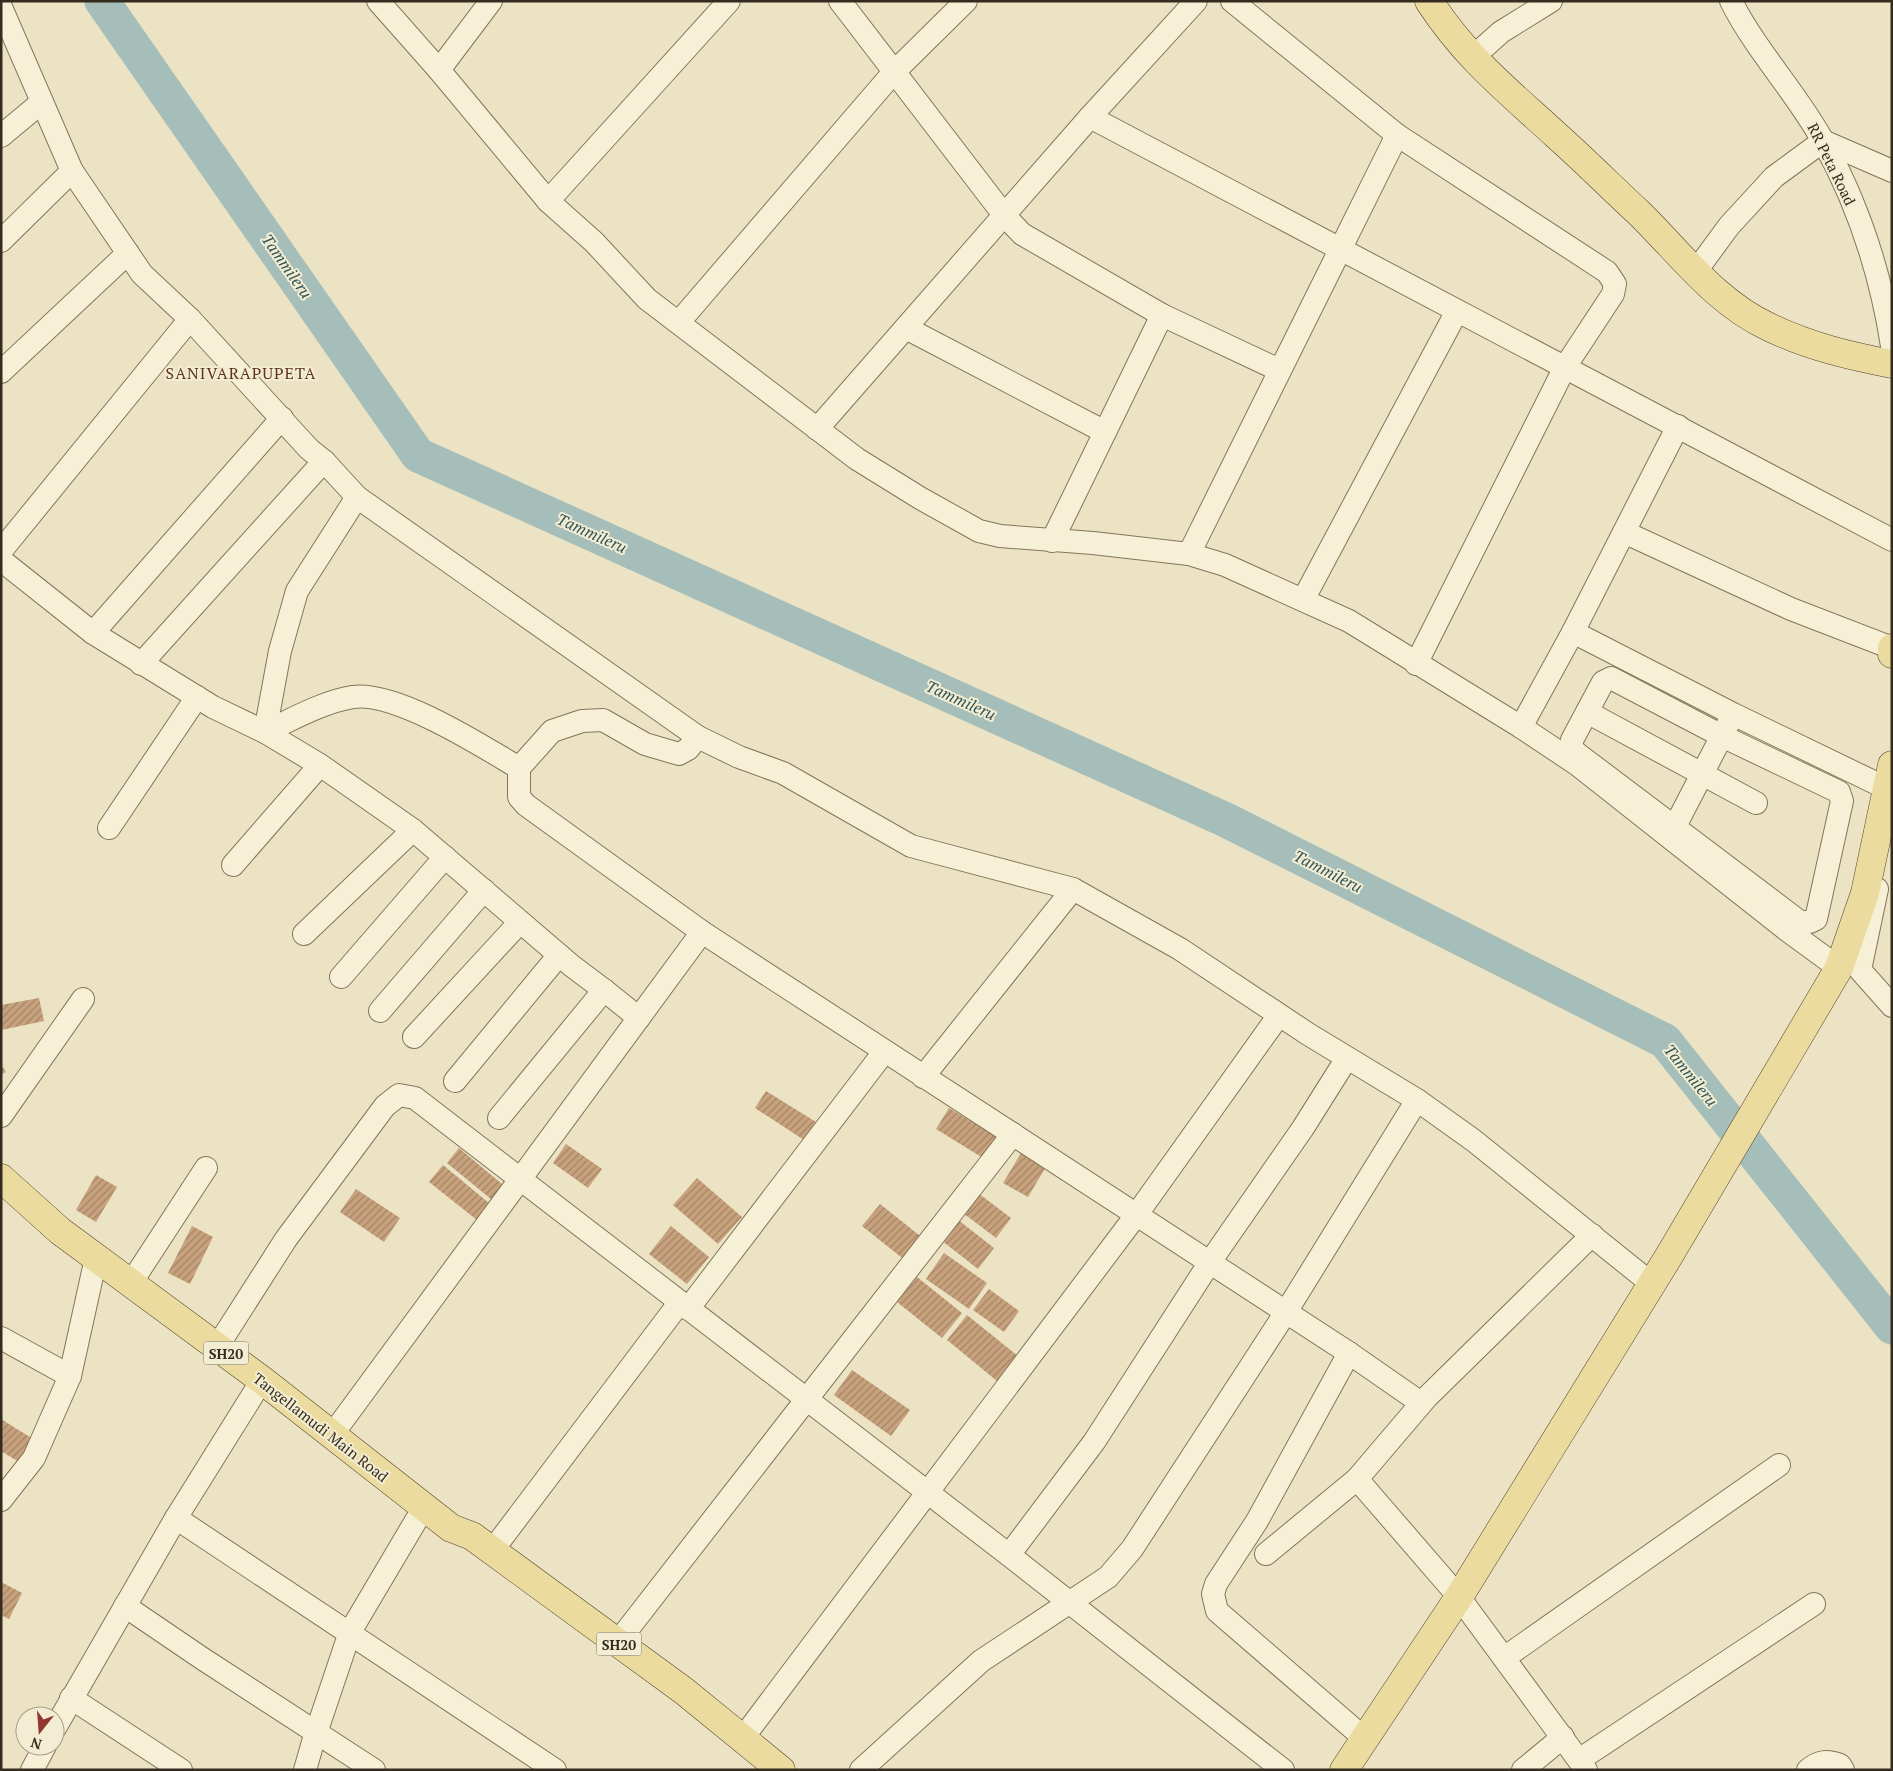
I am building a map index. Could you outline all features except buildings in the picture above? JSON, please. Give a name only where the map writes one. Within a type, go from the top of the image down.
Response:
[{"type":"main road","points":[[1429,1],[1449,32],[1472,58],[1641,215],[1722,298],[1768,327],[1839,354],[1892,364]]},
{"type":"main road","points":[[1892,648],[1892,654]]},
{"type":"main road","points":[[1344,1770],[1459,1597],[1669,1256],[1839,968],[1865,893],[1890,777]]},
{"type":"main road","name":"Tangellamudi Main Road","points":[[1,1178],[60,1231],[262,1380],[451,1528],[472,1536],[492,1551]]},
{"type":"main road","name":"SH20","points":[[492,1551],[684,1692],[781,1770]]},
{"type":"street","points":[[378,1],[440,70],[548,201],[594,242],[647,299],[857,459],[920,498],[979,531],[1000,536],[1113,544],[1189,554],[1225,565],[1349,621],[1521,727],[1578,765],[1672,831],[1800,922],[1810,922],[1816,919],[1842,797],[1833,788],[1722,736],[1611,678],[1603,682],[1572,740],[1575,752],[1672,831],[1787,930],[1839,968]]},
{"type":"street","points":[[440,70],[491,1]]},
{"type":"street","points":[[548,201],[729,1]]},
{"type":"street","points":[[840,1],[1004,215],[1022,234],[1162,315],[1279,370]]},
{"type":"street","points":[[679,322],[893,72],[966,1]]},
{"type":"street","points":[[817,429],[1090,117],[1196,1]]},
{"type":"street","points":[[1232,1],[1397,135],[1607,272],[1615,284],[1613,294],[1564,367],[1416,664]]},
{"type":"street","points":[[1472,58],[1501,32],[1551,1]]},
{"type":"street","name":"RR Peta Road","points":[[1731,1],[1823,141],[1866,237],[1887,314],[1892,346]]},
{"type":"street","points":[[1,7],[72,171],[142,274],[190,318],[309,449],[324,461],[357,497],[698,737],[739,757],[783,773],[911,846],[1073,889],[1180,950],[1279,1015],[1417,1100],[1473,1140],[1652,1284]]},
{"type":"street","points":[[1,136],[42,102]]},
{"type":"street","points":[[1090,117],[1892,540]]},
{"type":"street","points":[[1189,554],[1397,135]]},
{"type":"street","points":[[1696,271],[1729,226],[1774,176],[1823,141],[1892,170]]},
{"type":"street","points":[[1,240],[72,171]]},
{"type":"street","points":[[1,372],[128,253]]},
{"type":"street","points":[[1303,600],[1457,311]]},
{"type":"street","points":[[1052,541],[1162,315]]},
{"type":"street","points":[[1,550],[190,318]]},
{"type":"street","points":[[906,328],[1105,432]]},
{"type":"street","points":[[93,633],[282,418]]},
{"type":"street","points":[[1521,727],[1573,632],[1678,426]]},
{"type":"street","points":[[141,664],[324,461]]},
{"type":"street","points":[[265,732],[280,651],[297,591],[357,497]]},
{"type":"street","points":[[1624,532],[1791,609],[1892,648]]},
{"type":"street","points":[[1,560],[93,633],[197,697],[265,732],[320,765],[413,830],[559,955],[639,1018]]},
{"type":"street","points":[[1573,632],[1734,714],[1890,777]]},
{"type":"street","points":[[109,828],[197,697]]},
{"type":"street","points":[[265,732],[330,703],[356,697],[396,703],[461,733],[520,768]]},
{"type":"street","points":[[1587,712],[1756,803]]},
{"type":"street","points":[[1672,831],[1734,714]]},
{"type":"street","points":[[698,737],[688,749],[680,754],[645,744],[603,720],[582,721],[552,731],[520,768],[519,797],[526,805],[702,932],[1210,1262],[1422,1403]]},
{"type":"street","points":[[232,865],[320,765]]},
{"type":"street","points":[[1892,820],[1860,970],[1892,1006]]},
{"type":"street","points":[[304,934],[413,830]]},
{"type":"street","points":[[341,977],[445,857]]},
{"type":"street","points":[[923,1077],[1073,889]]},
{"type":"street","points":[[380,1011],[484,890]]},
{"type":"street","points":[[414,1037],[520,922]]},
{"type":"street","points":[[332,1435],[702,932]]},
{"type":"street","points":[[455,1081],[559,955]]},
{"type":"street","points":[[499,1118],[604,990]]},
{"type":"street","points":[[1,1116],[83,999]]},
{"type":"street","points":[[742,1738],[1136,1214],[1279,1015]]},
{"type":"street","points":[[492,1551],[884,1052]]},
{"type":"street","points":[[1009,1555],[1094,1442],[1210,1262],[1303,1128],[1347,1058]]},
{"type":"street","points":[[217,1347],[286,1238],[385,1106],[399,1095],[416,1098],[1009,1555],[1283,1770]]},
{"type":"street","points":[[860,1770],[981,1661],[1108,1576],[1132,1549],[1286,1312],[1417,1100]]},
{"type":"street","points":[[617,1643],[1013,1134]]},
{"type":"street","points":[[131,1283],[206,1168]]},
{"type":"street","points":[[1266,1554],[1357,1479],[1422,1403],[1592,1235]]},
{"type":"street","points":[[1,1500],[34,1458],[70,1376],[96,1258]]},
{"type":"street","points":[[1,1338],[70,1376]]},
{"type":"street","points":[[1349,1353],[1257,1521],[1216,1584],[1213,1594],[1217,1611],[1364,1738]]},
{"type":"street","points":[[65,1709],[176,1518],[262,1380]]},
{"type":"street","points":[[1504,1658],[1779,1465]]},
{"type":"street","points":[[1357,1479],[1459,1597],[1582,1765],[1814,1604]]},
{"type":"street","points":[[306,1770],[316,1732],[350,1632],[424,1507]]},
{"type":"street","points":[[176,1518],[350,1632],[552,1769]]},
{"type":"street","points":[[125,1606],[374,1770]]},
{"type":"street","points":[[71,1698],[181,1770]]},
{"type":"street","points":[[1523,1770],[1562,1737]]},
{"type":"street","points":[[32,1770],[40,1756]]},
{"type":"street","points":[[1808,1770],[1816,1763],[1829,1761],[1840,1765],[1843,1770]]},
{"type":"waterway","name":"Tammileru","points":[[102,1],[418,455],[1226,820],[1665,1041],[1892,1327]]},
{"type":"district","name":"SANIVARAPUPETA","points":[[241,373]]}]
